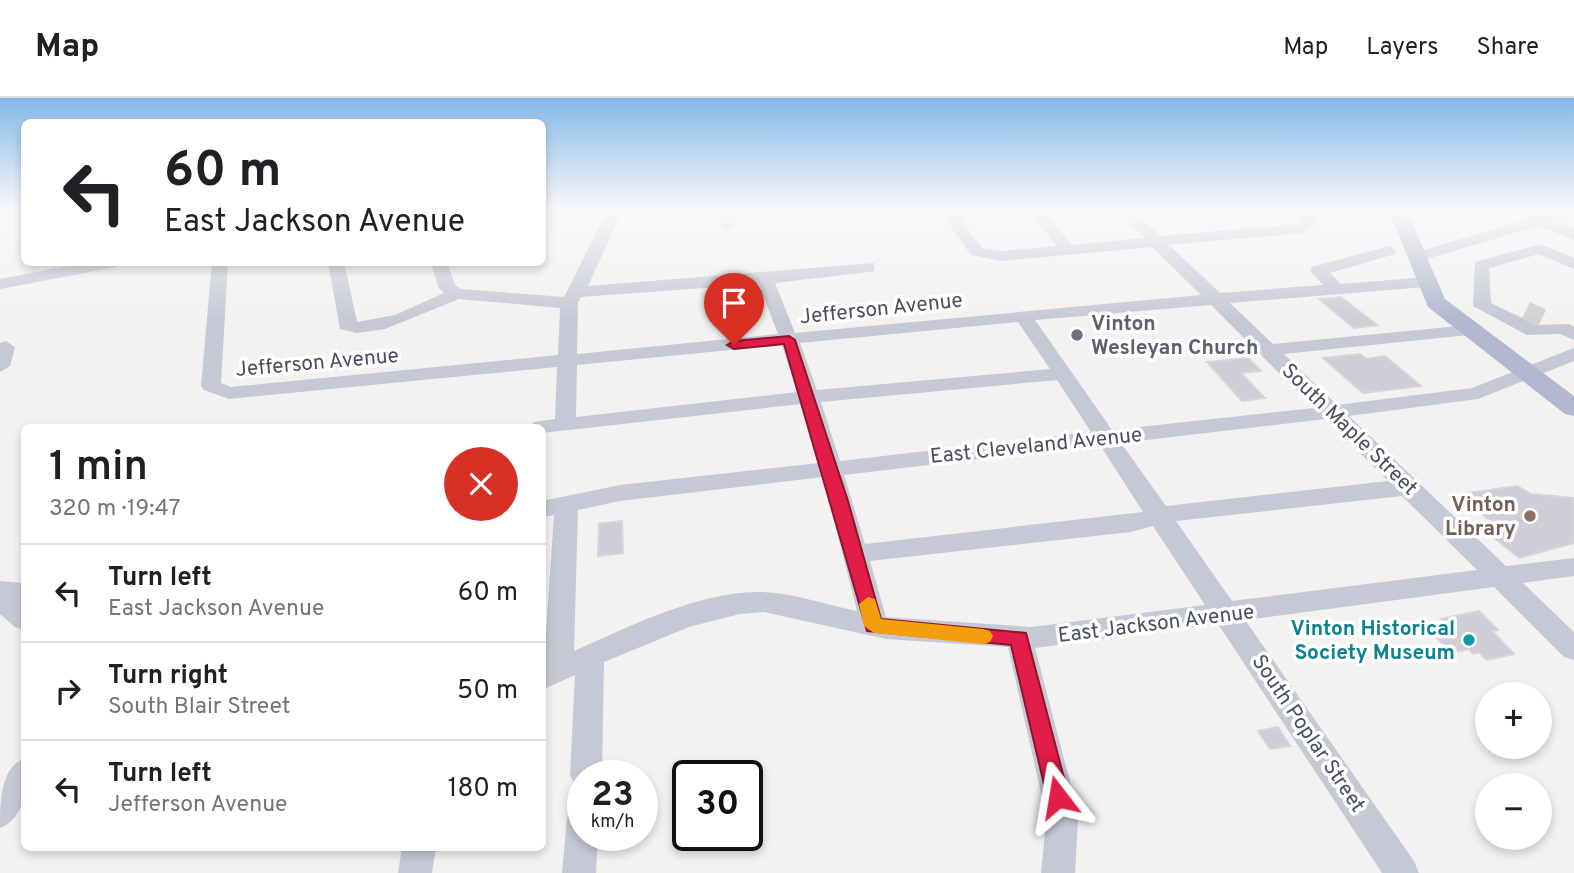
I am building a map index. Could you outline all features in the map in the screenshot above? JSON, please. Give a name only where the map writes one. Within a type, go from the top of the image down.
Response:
[{"type":"main road","points":[[1412,247],[1436,302],[1469,330],[1574,408]]},
{"type":"street","points":[[565,422],[572,298],[597,247]]},
{"type":"street","points":[[973,247],[977,253],[1001,256],[1112,247]]},
{"type":"street","points":[[1066,247],[1069,251]]},
{"type":"street","name":"South Maple Street","points":[[1163,247],[1574,649]]},
{"type":"street","points":[[1416,257],[1448,247]]},
{"type":"street","points":[[1535,247],[1574,264]]},
{"type":"street","points":[[1445,248],[1481,265],[1539,249]]},
{"type":"street","points":[[1337,289],[1318,271],[1389,251]]},
{"type":"street","points":[[1481,265],[1482,306],[1533,331],[1562,328]]},
{"type":"street","points":[[0,284],[96,266]]},
{"type":"street","points":[[215,390],[211,386],[210,373],[220,266]]},
{"type":"street","points":[[337,266],[346,325],[354,328],[393,320],[456,293],[572,298],[868,267]]},
{"type":"street","points":[[440,266],[447,287],[456,293]]},
{"type":"street","points":[[765,279],[789,340],[830,468],[874,626]]},
{"type":"street","name":"Jefferson Avenue","points":[[215,390],[229,393],[279,389],[1024,317],[1426,282]]},
{"type":"street","points":[[1482,289],[1525,310]]},
{"type":"street","name":"South Poplar Street","points":[[1024,317],[1162,515],[1402,873]]},
{"type":"street","points":[[1270,350],[1469,330]]},
{"type":"street","points":[[0,366],[6,347]]},
{"type":"street","name":"East Cleveland Avenue","points":[[554,507],[596,496],[1467,397],[1574,354]]},
{"type":"street","points":[[546,426],[807,397],[1063,374]]},
{"type":"street","points":[[856,554],[1409,487]]},
{"type":"street","points":[[551,674],[554,507]]},
{"type":"street","name":"East Jackson Avenue","points":[[551,674],[708,610],[746,601],[764,602],[874,626],[1019,638],[1092,633],[1574,568]]},
{"type":"street","points":[[0,591],[21,593]]},
{"type":"street","points":[[0,599],[21,617]]},
{"type":"street","points":[[1019,638],[1062,821],[1058,873]]},
{"type":"street","points":[[587,760],[590,657]]},
{"type":"street","points":[[0,813],[21,777]]},
{"type":"street","points":[[415,873],[418,851]]},
{"type":"street","points":[[579,873],[581,851]]},
{"type":"building","points":[[1341,297],[1377,325],[1354,328],[1319,299]]},
{"type":"building","points":[[1360,354],[1366,359],[1385,356],[1421,386],[1363,393],[1323,358]]},
{"type":"building","points":[[1248,358],[1261,371],[1241,373],[1265,398],[1242,401],[1207,362]]},
{"type":"building","name":"Vinton Library","points":[[1517,486],[1531,494],[1574,498],[1574,543],[1519,558],[1487,532],[1496,525],[1474,508],[1480,502],[1469,493]]},
{"type":"building","points":[[622,521],[623,553],[598,556],[599,524]]},
{"type":"building","name":"Vinton Historical Society Museum","points":[[1479,611],[1498,630],[1492,631],[1514,654],[1487,660],[1479,652],[1473,654],[1469,649],[1451,653],[1433,634],[1447,632],[1441,626],[1446,625],[1441,619]]},
{"type":"building","points":[[1278,727],[1290,746],[1270,749],[1258,731]]},
{"type":"tunnel","points":[[1526,310],[1549,321]]},
{"type":"slow traffic","points":[[868,604],[874,626],[983,636]]},
{"type":"place","name":"Vinton Wesleyan Church","points":[[1077,335]]},
{"type":"place","name":"Vinton Library","points":[[1530,516]]},
{"type":"place","name":"Vinton Historical Society Museum","points":[[1469,640]]},
{"type":"route","points":[[734,345],[789,340],[856,554],[874,626],[1019,638],[1058,797]]}]
